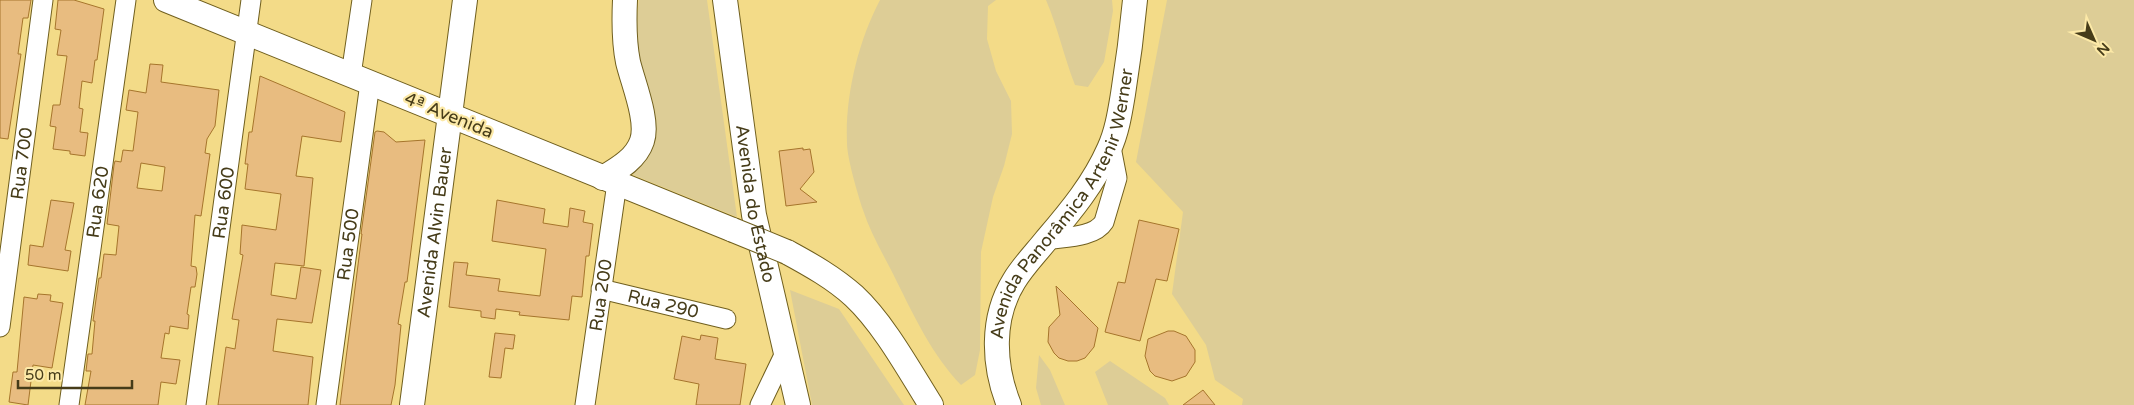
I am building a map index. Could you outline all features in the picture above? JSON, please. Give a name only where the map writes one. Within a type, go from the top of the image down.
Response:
[{"type":"main road","name":"4ª Avenida","points":[[166,0],[786,252],[831,278],[855,297],[880,327],[931,405]]},
{"type":"main road","name":"Avenida Alvin Bauer","points":[[412,405],[465,0]]},
{"type":"main road","points":[[610,181],[635,154],[642,141],[644,128],[628,61],[625,40],[625,0]]},
{"type":"main road","name":"Avenida do Estado","points":[[725,0],[751,198],[798,405]]},
{"type":"main road","name":"Avenida Panorâmica Artenir Werner","points":[[1009,405],[1002,388],[996,331],[1003,304],[1014,281],[1095,178],[1110,147],[1119,116],[1127,69],[1135,0]]},
{"type":"street","name":"Rua 700","points":[[0,327],[43,0]]},
{"type":"street","name":"Rua 620","points":[[69,405],[126,0]]},
{"type":"street","name":"Rua 600","points":[[196,405],[251,0]]},
{"type":"street","name":"Rua 500","points":[[326,405],[361,79],[362,0]]},
{"type":"street","points":[[1046,240],[1094,232],[1101,228],[1117,178],[1110,147]]},
{"type":"street","name":"Rua 200","points":[[584,405],[601,289],[610,181]]},
{"type":"street","name":"Rua 290","points":[[601,289],[726,319]]},
{"type":"street","points":[[760,405],[785,353]]},
{"type":"shaded area","points":[[639,0],[707,0],[737,217],[633,175],[649,146],[656,123],[638,69],[636,23]]},
{"type":"shaded area","points":[[880,0],[996,0],[988,6],[987,39],[996,71],[1011,101],[1012,134],[1004,166],[993,197],[981,252],[980,350],[975,375],[961,385],[942,362],[925,336],[874,238],[861,203],[849,158],[847,143],[848,107],[854,70],[865,33]]},
{"type":"shaded area","points":[[1046,0],[1112,0],[1113,11],[1104,62],[1088,87],[1075,85]]},
{"type":"shaded area","points":[[1167,0],[2134,0],[2134,405],[1242,405],[1243,399],[1215,380],[1206,345],[1172,294],[1183,212],[1136,162]]},
{"type":"shaded area","points":[[790,290],[839,309],[904,405],[812,405]]},
{"type":"shaded area","points":[[1039,355],[1050,370],[1065,405],[1041,405],[1036,388]]},
{"type":"shaded area","points":[[1110,361],[1165,398],[1169,405],[1108,405],[1095,372]]},
{"type":"building","points":[[0,0],[31,0],[28,18],[23,18],[18,54],[21,54],[8,139],[0,138]]},
{"type":"building","points":[[58,0],[74,0],[104,9],[92,83],[82,81],[79,108],[83,109],[80,132],[88,133],[85,156],[70,154],[70,151],[53,149],[56,127],[50,126],[53,105],[60,105],[67,56],[57,55],[61,30],[55,29]]},
{"type":"building","points":[[150,64],[163,65],[161,82],[219,90],[215,126],[207,139],[205,153],[210,154],[201,216],[195,215],[191,266],[196,267],[197,274],[195,287],[191,287],[187,314],[189,315],[188,329],[170,326],[169,334],[165,333],[161,358],[180,360],[176,384],[161,382],[158,405],[85,405],[91,371],[86,371],[88,354],[92,354],[95,321],[93,321],[99,278],[101,278],[104,254],[116,255],[119,226],[107,224],[114,165],[115,161],[121,162],[123,150],[133,151],[138,112],[126,110],[129,90],[146,93]],"holes":[[[141,163],[165,167],[162,191],[137,188]]]},
{"type":"building","points":[[260,76],[345,112],[341,142],[302,136],[296,176],[313,178],[304,266],[275,263],[271,295],[296,299],[301,267],[321,270],[312,323],[277,319],[273,351],[313,357],[308,405],[218,405],[226,347],[235,349],[239,320],[232,319],[243,255],[240,254],[242,225],[276,230],[281,194],[245,189],[248,164],[245,164],[249,132],[252,132]]},
{"type":"building","points":[[375,132],[384,132],[396,142],[425,140],[407,282],[405,282],[398,324],[401,325],[395,385],[391,405],[340,405],[361,234]]},
{"type":"building","points":[[803,148],[803,150],[810,149],[814,172],[800,189],[817,202],[786,206],[779,151]]},
{"type":"building","points":[[51,200],[74,203],[65,250],[71,251],[68,271],[28,265],[30,245],[43,247]]},
{"type":"building","points":[[497,200],[545,209],[543,223],[568,227],[570,208],[585,211],[583,222],[593,224],[589,256],[586,256],[582,297],[572,296],[569,320],[519,315],[520,312],[496,309],[495,319],[481,317],[481,311],[449,307],[454,262],[468,263],[466,275],[500,279],[498,291],[540,296],[546,249],[492,241]]},
{"type":"building","points":[[1139,220],[1179,229],[1167,281],[1156,279],[1140,341],[1105,332],[1118,282],[1125,283]]},
{"type":"building","points":[[1056,286],[1098,328],[1094,347],[1085,358],[1077,361],[1059,358],[1048,342],[1049,327],[1060,315]]},
{"type":"building","points":[[38,294],[51,295],[50,301],[63,303],[52,368],[33,365],[28,405],[9,402],[13,372],[17,372],[24,297],[37,299]]},
{"type":"building","points":[[1168,331],[1174,331],[1186,336],[1195,350],[1195,362],[1186,376],[1172,381],[1155,376],[1150,371],[1145,356],[1148,339]]},
{"type":"building","points":[[495,333],[515,335],[513,349],[505,348],[501,378],[489,377]]},
{"type":"building","points":[[701,335],[718,338],[715,359],[746,364],[740,405],[696,405],[699,384],[674,379],[682,336],[700,340]]},
{"type":"building","points":[[1203,390],[1215,405],[1183,405]]}]
